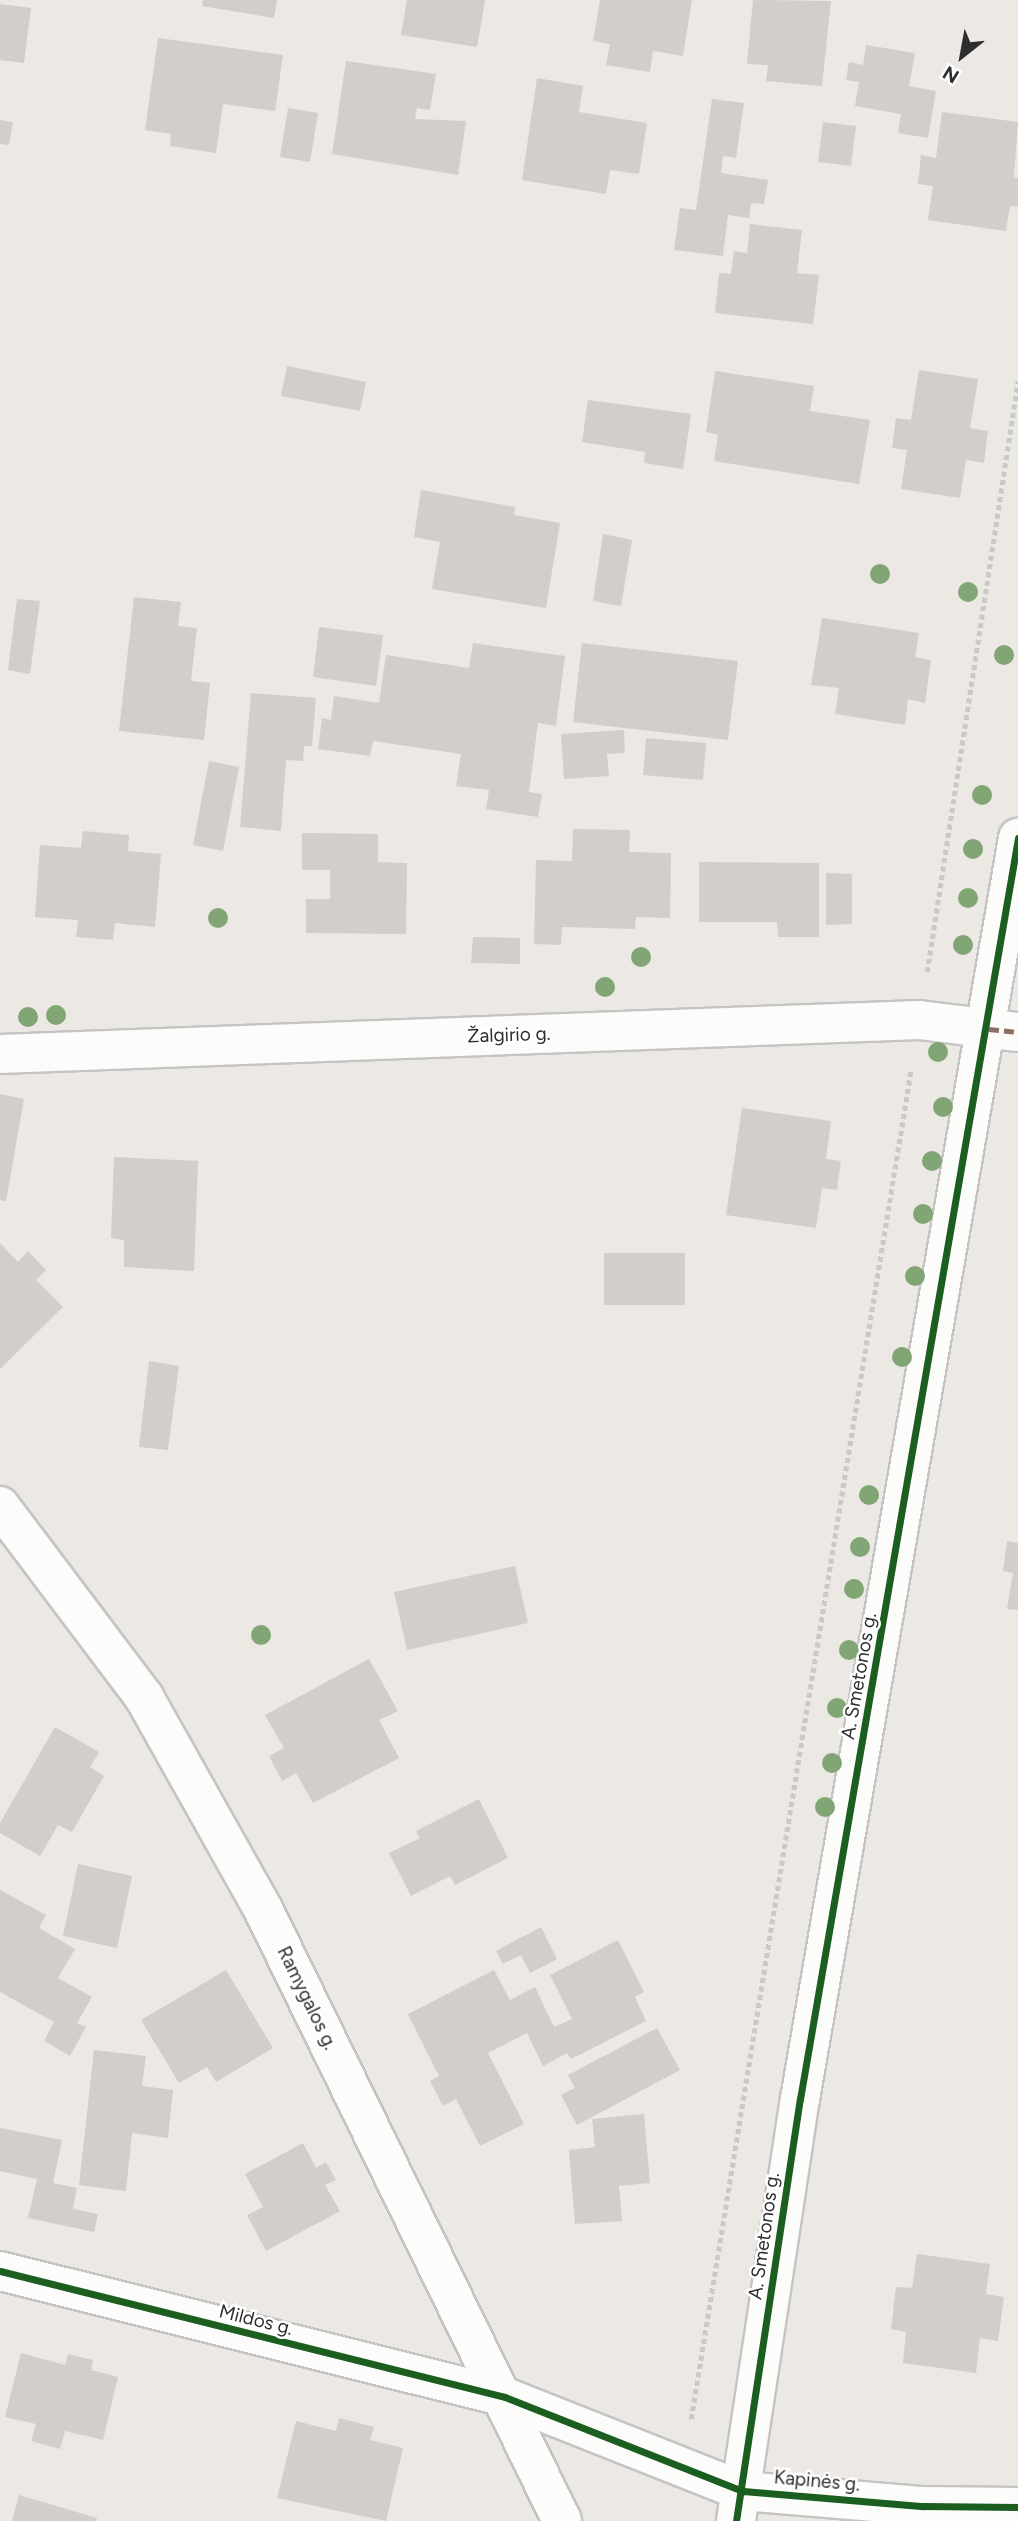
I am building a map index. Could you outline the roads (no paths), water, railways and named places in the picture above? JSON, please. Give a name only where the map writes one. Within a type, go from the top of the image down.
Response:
[{"type":"street","name":"A. Smetonos g.","points":[[740,2506],[800,2099],[1004,1030],[1018,838]]},
{"type":"street","name":"Žalgirio g.","points":[[0,1054],[919,1020],[1004,1030]]},
{"type":"street","name":"Ramygalos g.","points":[[0,1506],[144,1697],[264,1911],[505,2397],[562,2521]]},
{"type":"street","name":"Mildos g.","points":[[0,2271],[505,2397]]},
{"type":"street","name":"Kapinės g.","points":[[505,2397],[683,2467],[740,2506],[1018,2507]]}]
